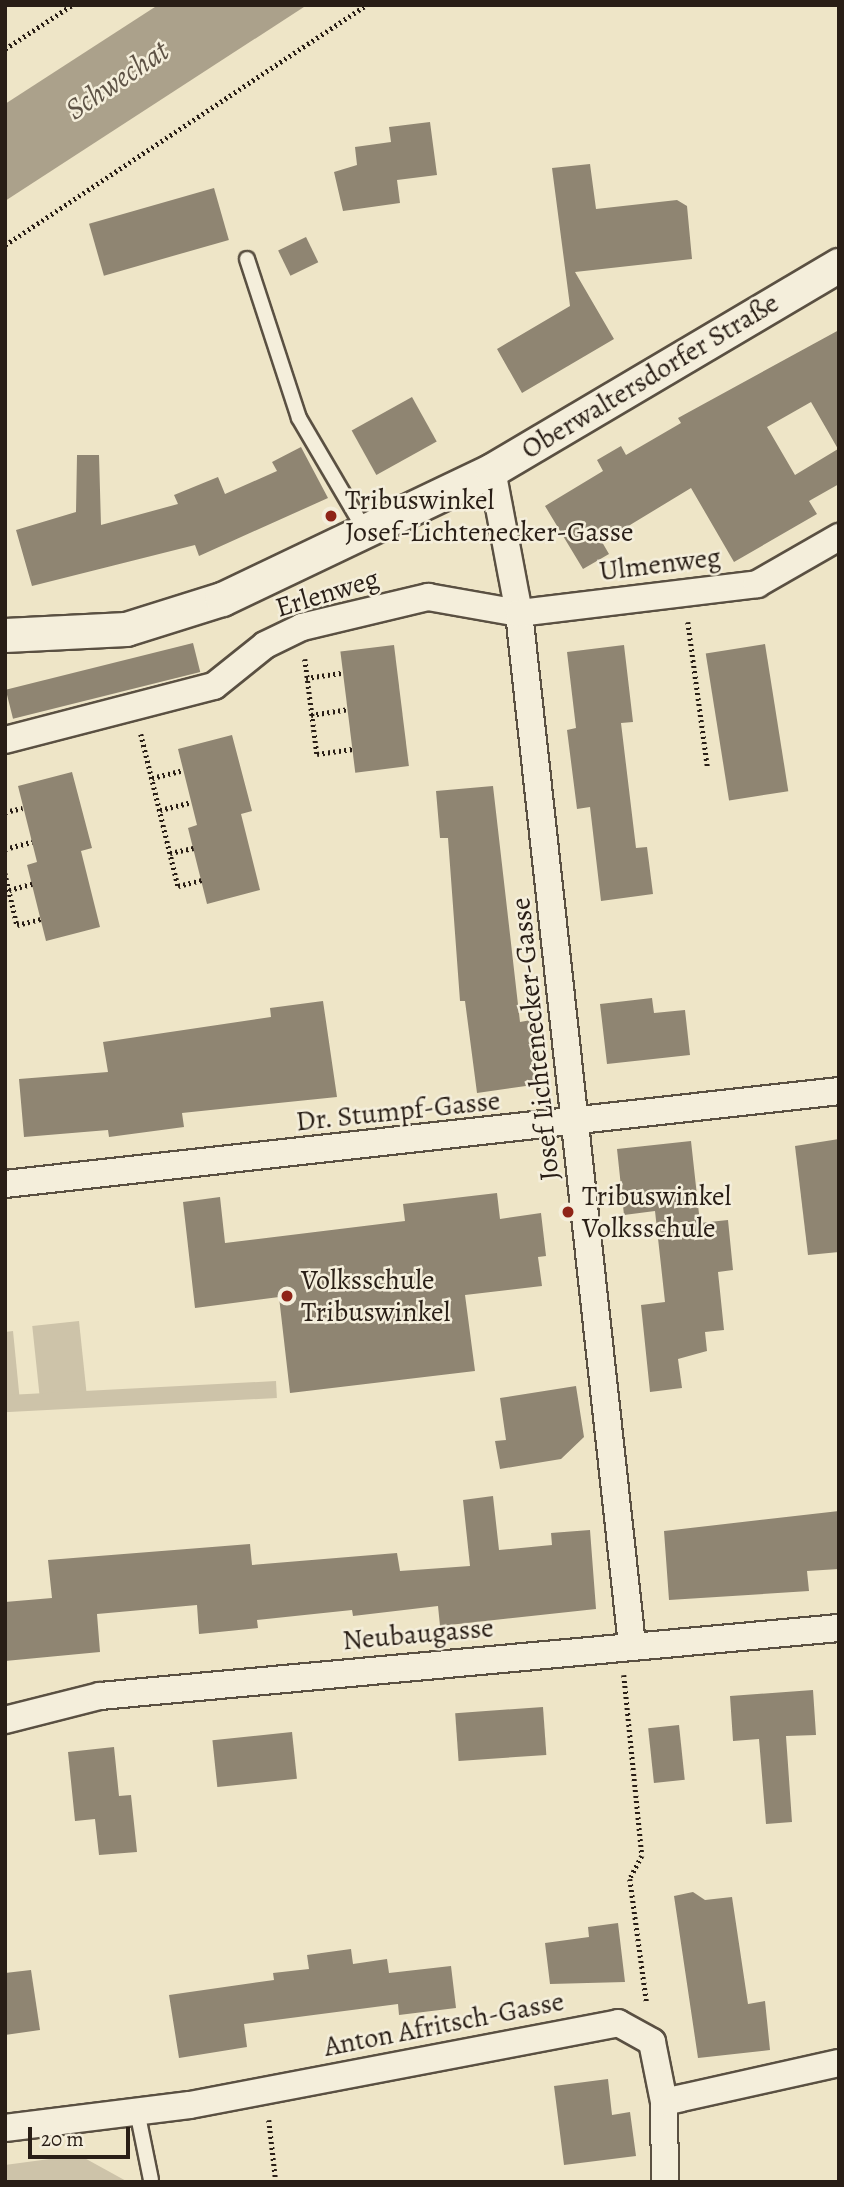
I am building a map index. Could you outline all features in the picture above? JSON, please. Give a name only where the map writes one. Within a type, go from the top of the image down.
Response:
[{"type":"street","name":"Oberwaltersdorfer Straße","points":[[13,639],[125,629],[222,599],[492,470],[839,265]]},
{"type":"street","name":"Josef Lichtenecker-Gasse","points":[[492,470],[519,613],[632,1645]]},
{"type":"street","name":"Ulmenweg","points":[[519,613],[757,584],[839,537]]},
{"type":"street","name":"Erlenweg","points":[[5,740],[214,686],[265,645],[302,627],[428,597],[519,613]]},
{"type":"street","name":"Dr. Stumpf-Gasse","points":[[5,1184],[576,1124],[839,1091]]},
{"type":"street","name":"Neubaugasse","points":[[5,1720],[100,1696],[839,1628]]},
{"type":"street","name":"Anton Afritsch-Gasse","points":[[5,2128],[136,2111],[265,2090],[618,2023],[652,2042]]},
{"type":"street","points":[[652,2042],[664,2102],[665,2182]]},
{"type":"street","points":[[664,2102],[839,2063]]},
{"type":"lane","points":[[247,259],[299,418],[364,529]]},
{"type":"lane","points":[[136,2111],[151,2180]]},
{"type":"path","points":[[5,49],[72,5]]},
{"type":"path","points":[[5,245],[366,5]]},
{"type":"path","points":[[685,593],[708,769]]},
{"type":"path","points":[[302,627],[317,754],[353,749]]},
{"type":"path","points":[[306,678],[343,673]]},
{"type":"path","points":[[135,707],[178,886],[202,880]]},
{"type":"path","points":[[311,715],[348,709]]},
{"type":"path","points":[[152,778],[183,770]]},
{"type":"path","points":[[160,810],[191,802]]},
{"type":"path","points":[[5,812],[23,808]]},
{"type":"path","points":[[5,849],[32,842]]},
{"type":"path","points":[[170,853],[193,848]]},
{"type":"path","points":[[5,873],[17,925],[41,919]]},
{"type":"path","points":[[9,890],[32,884]]},
{"type":"path","points":[[626,1694],[642,1856],[630,1879],[652,2042]]},
{"type":"path","points":[[265,2090],[276,2182]]},
{"type":"shaded area","points":[[79,1321],[86,1392],[40,1397],[32,1326]]},
{"type":"shaded area","points":[[13,1331],[20,1402],[5,1403],[5,1332]]},
{"type":"shaded area","points":[[276,1381],[277,1398],[5,1412],[5,1395]]},
{"type":"shaded area","points":[[79,2155],[128,2182],[5,2182],[5,2165]]},
{"type":"water","name":"Schwechat","points":[[158,5],[307,5],[5,201],[5,104]]},
{"type":"building","points":[[430,122],[437,175],[397,180],[400,203],[343,211],[334,172],[357,165],[355,147],[391,142],[389,127]]},
{"type":"building","points":[[590,164],[596,209],[677,200],[687,206],[692,259],[575,272],[614,339],[522,393],[497,349],[570,306],[552,168]]},
{"type":"building","points":[[214,188],[229,240],[104,276],[89,224]]},
{"type":"building","points":[[306,237],[318,262],[290,276],[278,251]]},
{"type":"building","points":[[839,330],[839,484],[809,501],[817,514],[734,562],[691,488],[602,542],[609,554],[583,569],[545,506],[603,471],[597,460],[621,446],[626,455],[681,423],[678,418]],"holes":[[[811,402],[838,449],[795,475],[767,427]]]},
{"type":"building","points":[[412,397],[437,442],[376,475],[352,430]]},
{"type":"building","points":[[301,447],[328,498],[199,556],[195,545],[32,586],[16,530],[76,512],[77,455],[99,455],[101,525],[178,504],[174,495],[218,477],[225,494],[277,471],[272,462]]},
{"type":"building","points":[[193,643],[200,672],[13,719],[6,690]]},
{"type":"building","points":[[765,644],[788,791],[729,801],[706,653]]},
{"type":"building","points":[[394,645],[409,766],[355,773],[340,652]]},
{"type":"building","points":[[624,645],[633,722],[621,723],[636,848],[647,847],[653,894],[601,901],[590,807],[577,809],[567,730],[576,728],[567,652]]},
{"type":"building","points":[[232,735],[252,811],[241,814],[260,890],[207,904],[188,828],[197,825],[178,749]]},
{"type":"building","points":[[72,772],[92,848],[81,851],[100,927],[46,941],[27,865],[37,862],[18,786]]},
{"type":"building","points":[[493,786],[520,1022],[531,1020],[540,1084],[477,1093],[465,1001],[460,1001],[448,838],[440,838],[436,791]]},
{"type":"building","points":[[652,998],[654,1013],[685,1010],[690,1055],[607,1064],[600,1004]]},
{"type":"building","points":[[323,1001],[337,1097],[182,1113],[184,1127],[109,1137],[108,1130],[24,1137],[19,1079],[108,1072],[103,1042],[271,1017],[270,1008]]},
{"type":"building","points":[[839,1139],[839,1252],[808,1255],[795,1146]]},
{"type":"building","points":[[691,1141],[700,1223],[728,1220],[733,1270],[718,1272],[724,1330],[705,1332],[707,1351],[678,1359],[682,1388],[650,1392],[641,1305],[665,1302],[655,1211],[624,1215],[617,1149]]},
{"type":"building","points":[[497,1193],[500,1219],[541,1213],[546,1256],[538,1257],[542,1286],[465,1295],[475,1371],[290,1393],[279,1297],[195,1308],[183,1202],[220,1197],[225,1243],[405,1221],[403,1204]]},
{"type":"building","points":[[576,1386],[584,1437],[561,1459],[500,1469],[495,1441],[506,1440],[500,1398]]},
{"type":"building","points":[[493,1496],[499,1550],[552,1545],[551,1533],[590,1530],[596,1609],[440,1626],[438,1606],[353,1616],[352,1610],[257,1620],[258,1628],[199,1634],[197,1605],[97,1614],[100,1652],[5,1661],[5,1602],[52,1598],[48,1560],[250,1544],[252,1565],[397,1553],[400,1571],[470,1566],[463,1500]]},
{"type":"building","points":[[839,1511],[839,1569],[807,1571],[809,1591],[669,1600],[664,1531]]},
{"type":"building","points":[[813,1690],[816,1735],[786,1736],[792,1822],[766,1824],[759,1739],[733,1741],[730,1696]]},
{"type":"building","points":[[543,1707],[546,1755],[459,1761],[455,1713]]},
{"type":"building","points":[[679,1725],[685,1780],[654,1783],[648,1728]]},
{"type":"building","points":[[292,1732],[297,1779],[217,1787],[212,1740]]},
{"type":"building","points":[[114,1747],[119,1796],[131,1795],[137,1852],[99,1855],[95,1819],[75,1821],[68,1752]]},
{"type":"building","points":[[693,1892],[705,1900],[732,1897],[748,2004],[765,2001],[770,2050],[698,2058],[674,1896]]},
{"type":"building","points":[[618,1923],[625,1982],[550,1984],[545,1943],[589,1937],[588,1927]]},
{"type":"building","points":[[351,1949],[353,1964],[387,1959],[389,1973],[451,1966],[456,2008],[399,2015],[398,2004],[244,2024],[247,2047],[179,2058],[169,1995],[274,1980],[273,1973],[309,1969],[307,1955]]},
{"type":"building","points":[[31,1970],[40,2030],[5,2035],[5,1973]]},
{"type":"building","points":[[608,2079],[612,2115],[630,2112],[636,2156],[564,2165],[554,2086]]},
{"type":"place","name":"Tribuswinkel Josef-Lichtenecker-Gasse","points":[[331,516]]},
{"type":"place","name":"Tribuswinkel Volksschule","points":[[568,1212]]},
{"type":"place","name":"Volksschule Tribuswinkel","points":[[287,1296]]}]
